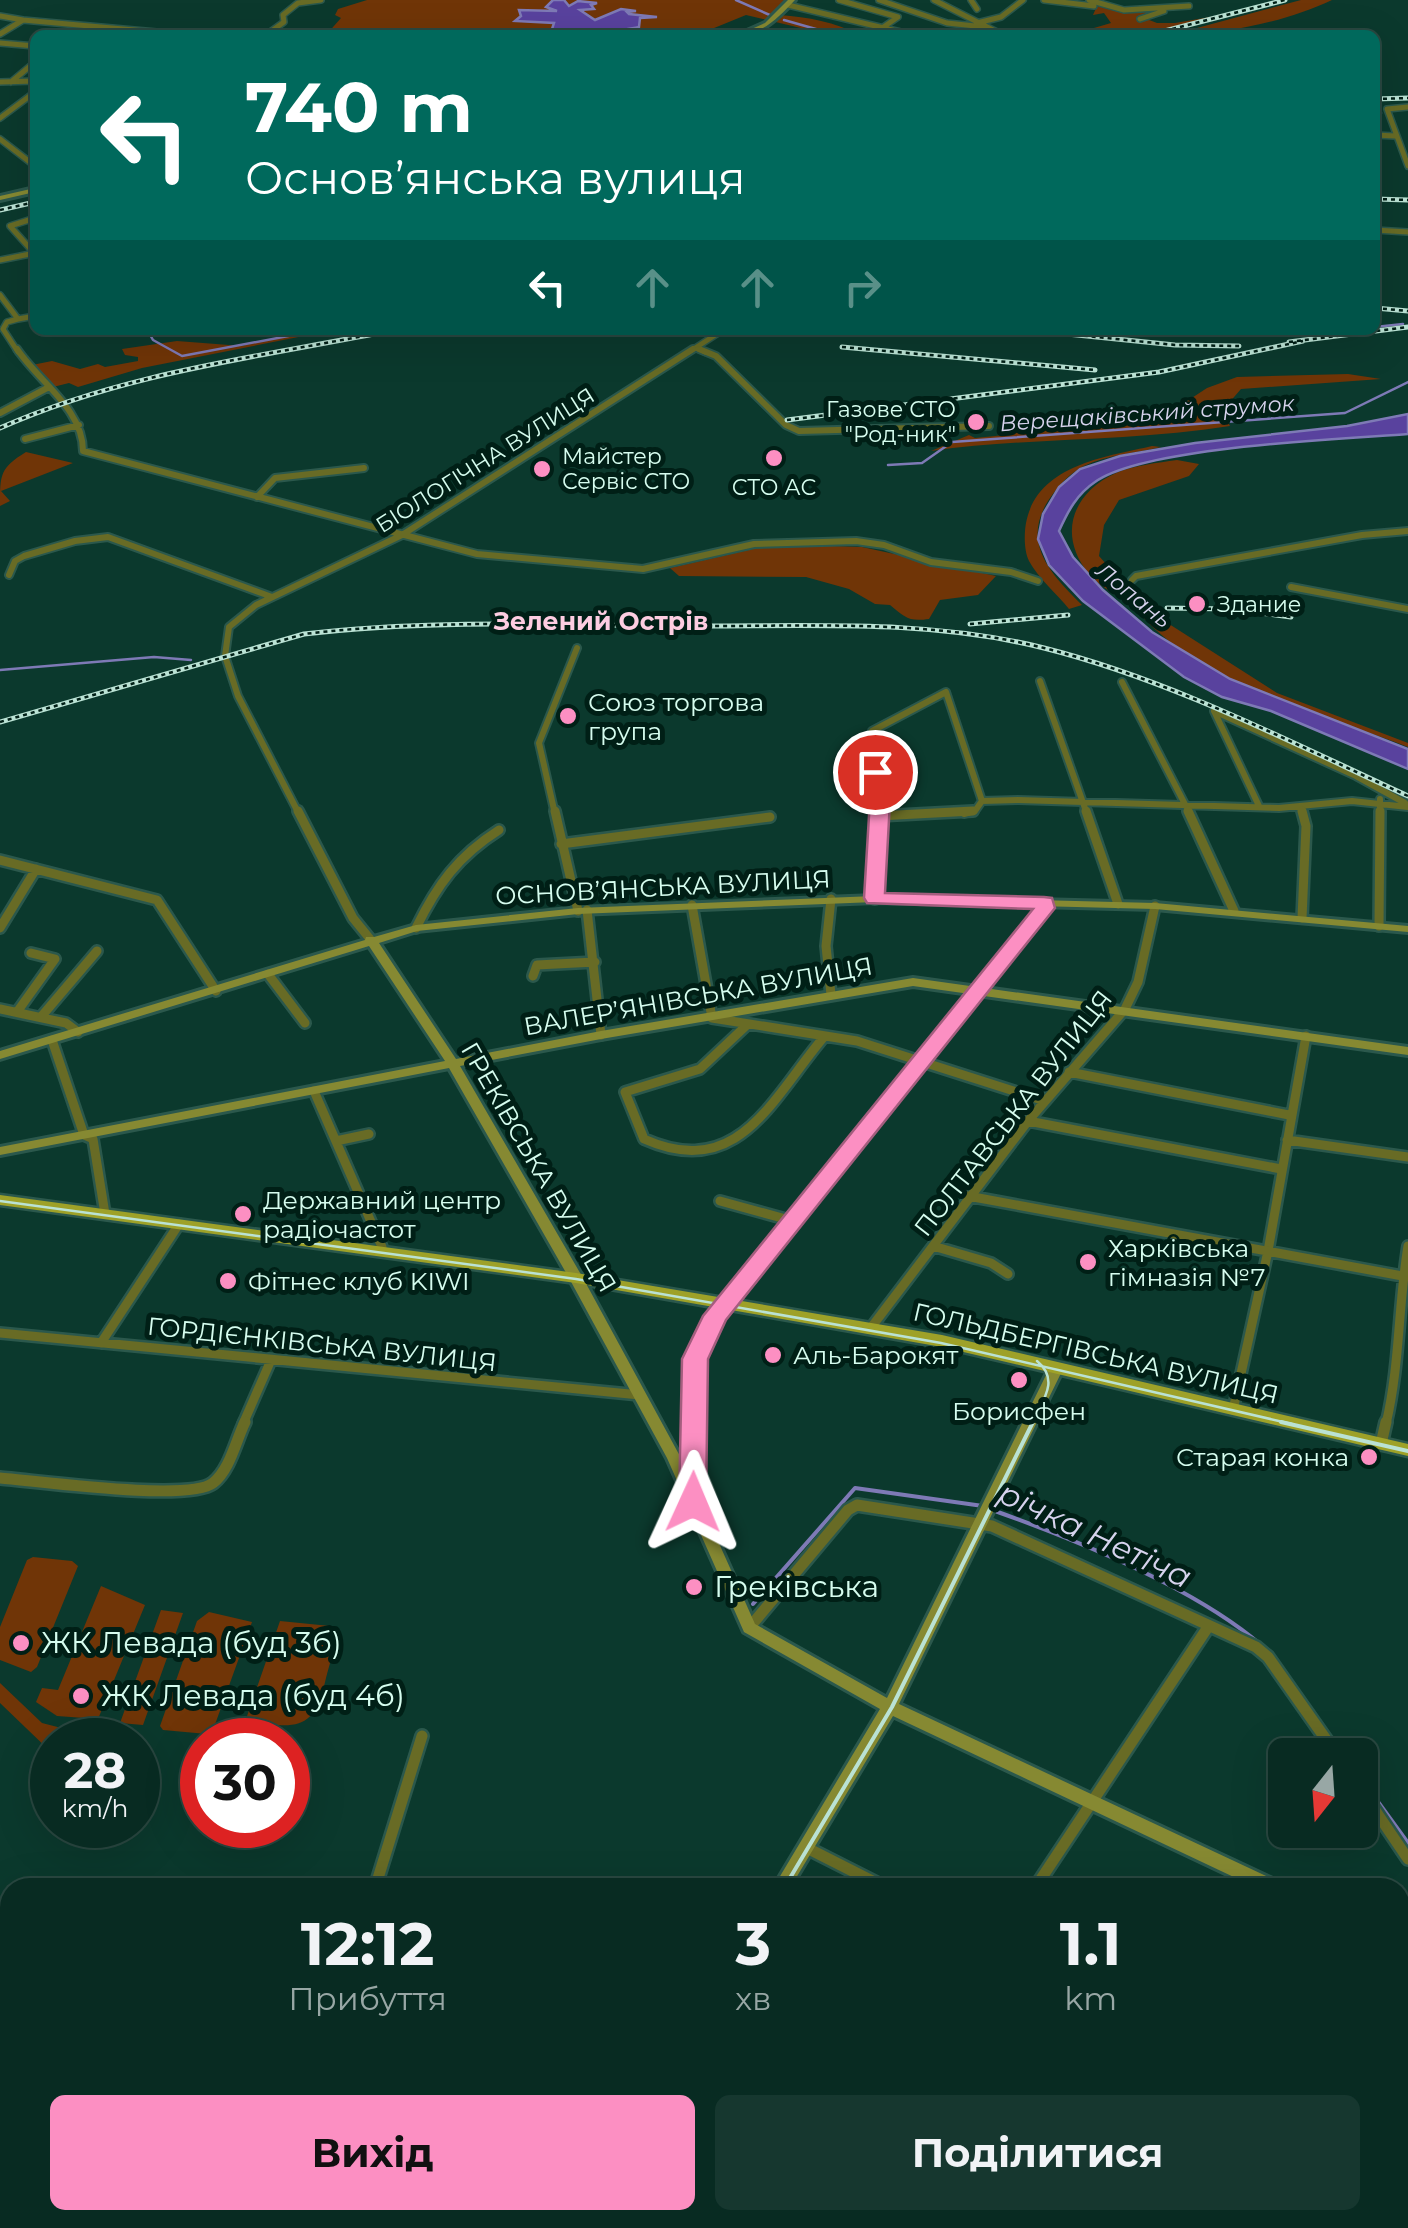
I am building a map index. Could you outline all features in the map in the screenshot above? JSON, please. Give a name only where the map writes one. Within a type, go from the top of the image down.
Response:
[{"type":"main road","name":"ГОЛЬДБЕРГІВСЬКА ВУЛИЦЯ","points":[[0,1200],[576,1278],[724,1303],[1057,1367],[1408,1450]]},
{"type":"street","points":[[273,30],[284,22],[283,15],[293,6],[321,0]]},
{"type":"street","points":[[839,0],[898,16],[882,28]]},
{"type":"street","points":[[879,0],[947,23],[986,26]]},
{"type":"street","points":[[934,0],[993,30]]},
{"type":"street","points":[[972,0],[977,8]]},
{"type":"street","points":[[976,23],[1000,17],[1022,0]]},
{"type":"street","points":[[1044,0],[1130,10],[1172,9]]},
{"type":"street","points":[[1089,0],[1097,6]]},
{"type":"street","points":[[1140,19],[1189,6],[1172,0]]},
{"type":"street","points":[[754,30],[767,24],[790,2],[891,30]]},
{"type":"street","points":[[0,16],[127,30]]},
{"type":"street","points":[[0,34],[23,20]]},
{"type":"street","points":[[0,43],[30,46]]},
{"type":"street","points":[[11,82],[30,66]]},
{"type":"street","points":[[0,82],[30,81]]},
{"type":"street","points":[[0,118],[30,96]]},
{"type":"street","points":[[1408,107],[1387,110],[1408,166]]},
{"type":"street","points":[[1380,136],[1394,136]]},
{"type":"street","points":[[0,139],[30,162]]},
{"type":"street","points":[[23,156],[30,154]]},
{"type":"street","points":[[0,198],[30,191]]},
{"type":"street","points":[[30,220],[10,226],[30,248]]},
{"type":"street","points":[[1380,230],[1408,232]]},
{"type":"street","points":[[0,260],[30,254]]},
{"type":"street","points":[[0,295],[18,319]]},
{"type":"street","points":[[30,317],[7,322],[3,329],[29,367],[79,425],[86,454],[477,554],[643,568],[754,544],[856,541],[884,545],[932,562],[1010,572],[1038,581]]},
{"type":"street","name":"БІОЛОГІЧНА ВУЛИЦЯ","points":[[256,604],[402,535],[716,335]]},
{"type":"street","points":[[696,348],[716,356],[786,425],[799,431],[988,426]]},
{"type":"street","points":[[0,413],[49,387]]},
{"type":"street","points":[[25,439],[79,425]]},
{"type":"street","points":[[257,496],[275,478],[364,468]]},
{"type":"street","points":[[1132,580],[1136,576],[1279,550],[1408,531]]},
{"type":"street","points":[[9,575],[15,561],[24,556],[75,541],[108,537],[272,596]]},
{"type":"street","points":[[1291,587],[1408,608]]},
{"type":"street","name":"ГРЕКІВСЬКА ВУЛИЦЯ","points":[[256,604],[232,622],[224,643],[238,696],[354,918],[452,1063],[576,1278],[693,1502],[749,1628]]},
{"type":"street","points":[[577,648],[539,743],[561,844],[583,911],[594,962],[601,1035]]},
{"type":"street","points":[[1040,681],[1118,904]]},
{"type":"street","points":[[1122,682],[1234,911]]},
{"type":"street","points":[[875,898],[881,783],[875,772],[872,731],[946,692],[982,801]]},
{"type":"street","points":[[1258,806],[1214,711],[1408,806]]},
{"type":"street","points":[[1377,788],[1381,803],[1379,926]]},
{"type":"street","points":[[982,801],[1301,808],[1324,802],[1408,806]]},
{"type":"street","points":[[878,816],[964,814],[975,811],[982,801]]},
{"type":"street","points":[[1301,808],[1306,826],[1302,918]]},
{"type":"street","points":[[561,844],[770,818]]},
{"type":"street","points":[[416,928],[439,880],[459,854],[499,830]]},
{"type":"street","points":[[0,860],[158,900],[216,991]]},
{"type":"street","points":[[0,928],[36,870]]},
{"type":"street","name":"ОСНОВ’ЯНСЬКА ВУЛИЦЯ","points":[[0,1055],[216,991],[370,939],[416,928],[583,911],[875,898],[1155,906],[1408,928]]},
{"type":"street","points":[[831,899],[826,946],[831,995]]},
{"type":"street","points":[[693,1502],[695,1359],[724,1303],[924,1062],[1043,913],[1044,903]]},
{"type":"street","points":[[692,905],[712,1018],[857,1042],[1045,1101]]},
{"type":"street","name":"ПОЛТАВСЬКА ВУЛИЦЯ","points":[[870,1329],[968,1196],[1068,1072],[1125,1010],[1138,982],[1155,906]]},
{"type":"street","points":[[41,1017],[97,950]]},
{"type":"street","points":[[17,1012],[55,959],[31,953]]},
{"type":"street","points":[[533,976],[537,965],[594,962]]},
{"type":"street","points":[[268,974],[305,1022]]},
{"type":"street","name":"ВАЛЕР’ЯНІВСЬКА ВУЛИЦЯ","points":[[0,1151],[601,1035],[913,982],[1408,1051]]},
{"type":"street","points":[[0,1009],[66,1023],[78,1032]]},
{"type":"street","points":[[748,1024],[700,1070],[651,1081],[626,1092],[624,1097],[644,1139],[660,1145],[708,1150],[732,1144],[823,1038]]},
{"type":"street","points":[[1233,1410],[1268,1251],[1306,1036]]},
{"type":"street","points":[[52,1040],[84,1135],[93,1139],[107,1208],[104,1214]]},
{"type":"street","points":[[1068,1072],[1290,1116]]},
{"type":"street","points":[[314,1090],[380,1243],[380,1251]]},
{"type":"street","points":[[1028,1121],[1281,1169]]},
{"type":"street","points":[[336,1142],[370,1134]]},
{"type":"street","points":[[1287,1140],[1408,1157]]},
{"type":"street","points":[[968,1196],[1406,1277]]},
{"type":"street","points":[[720,1201],[793,1221]]},
{"type":"street","points":[[101,1343],[180,1224]]},
{"type":"street","points":[[933,1246],[991,1263],[1008,1274]]},
{"type":"street","points":[[1381,1444],[1395,1389],[1398,1306],[1406,1277],[1408,1246]]},
{"type":"street","name":"ГОРДІЄНКІВСЬКА ВУЛИЦЯ","points":[[0,1333],[640,1395]]},
{"type":"street","points":[[0,1478],[196,1492],[210,1486],[222,1474],[271,1360]]},
{"type":"street","points":[[788,1878],[895,1709],[1057,1367]]},
{"type":"street","points":[[1255,1878],[895,1709],[749,1628],[848,1510],[857,1505],[982,1524],[1241,1640],[1268,1657],[1326,1738]]},
{"type":"street","points":[[1042,1878],[1208,1627]]},
{"type":"street","points":[[377,1878],[422,1736]]},
{"type":"street","points":[[1378,1814],[1408,1858]]},
{"type":"street","points":[[807,1848],[866,1878]]},
{"type":"shaded area","points":[[367,0],[792,0],[780,15],[848,30],[809,30],[746,15],[709,30],[330,30],[341,18],[335,15],[338,9]]},
{"type":"shaded area","points":[[553,0],[564,0],[569,6],[578,1],[597,3],[591,5],[594,9],[580,10],[595,20],[621,9],[636,11],[629,14],[657,17],[640,18],[639,27],[624,30],[554,30],[554,23],[515,21],[521,16],[519,10],[557,11],[546,7]]},
{"type":"shaded area","points":[[1301,0],[1332,0],[1253,26],[1190,30]]},
{"type":"shaded area","points":[[1097,6],[1172,9],[1144,18],[1157,23],[1222,15],[1166,30],[1087,30],[1111,23],[1104,13],[1093,15]]},
{"type":"shaded area","points":[[286,335],[309,335],[142,368],[78,387],[69,383],[53,387],[32,365],[52,361],[80,369],[98,364],[105,367],[138,361],[138,357],[125,355],[122,349],[177,341],[242,346]]},
{"type":"shaded area","points":[[1348,374],[1381,379],[1241,389],[1222,411],[1230,426],[931,451],[969,435],[975,438],[1015,434],[1013,430],[1175,409],[1207,388],[1237,377]]},
{"type":"shaded area","points":[[1408,414],[1408,434],[1245,447],[1155,460],[1120,470],[1083,492],[1059,531],[1073,557],[1103,590],[1152,632],[1230,679],[1408,749],[1408,769],[1271,711],[1222,697],[1184,677],[1083,601],[1049,565],[1038,539],[1043,514],[1059,487],[1080,469],[1120,456],[1195,443],[1347,426]]},
{"type":"shaded area","points":[[1161,447],[1102,459],[1079,469],[1057,488],[1041,514],[1038,529],[1043,556],[1059,581],[1082,605],[1069,609],[1027,557],[1025,527],[1033,503],[1058,476],[1076,467],[1094,460]]},
{"type":"shaded area","points":[[26,452],[73,463],[1,491],[10,501],[0,506],[0,486],[3,473]]},
{"type":"shaded area","points":[[1177,460],[1199,464],[1189,476],[1119,500],[1104,525],[1099,556],[1137,599],[1127,602],[1093,578],[1079,559],[1072,530],[1074,516],[1080,503],[1101,481],[1138,466]]},
{"type":"shaded area","points":[[775,544],[862,547],[996,576],[978,595],[940,600],[929,619],[916,620],[890,605],[875,604],[849,589],[806,577],[679,576],[670,568]]},
{"type":"shaded area","points":[[1155,615],[1277,693],[1408,743],[1408,747],[1231,679],[1168,640],[1142,616]]},
{"type":"shaded area","points":[[33,1557],[72,1561],[78,1566],[37,1667],[31,1672],[0,1660],[0,1627],[27,1560]]},
{"type":"shaded area","points":[[101,1586],[145,1605],[98,1718],[57,1716],[36,1702],[42,1688],[58,1690]]},
{"type":"shaded area","points":[[161,1610],[183,1613],[146,1718],[122,1718]]},
{"type":"shaded area","points":[[209,1612],[252,1622],[217,1718],[180,1718],[180,1732],[163,1730],[160,1726],[197,1621]]},
{"type":"shaded area","points":[[280,1621],[330,1626],[335,1631],[334,1648],[321,1696],[308,1718],[246,1718]]},
{"type":"shaded area","points":[[0,1683],[37,1718],[30,1718],[30,1732],[0,1703]]},
{"type":"waterway","points":[[736,0],[772,16]]},
{"type":"waterway","points":[[784,20],[819,30]]},
{"type":"waterway","points":[[1380,326],[1403,324]]},
{"type":"waterway","points":[[150,335],[182,356],[293,335]]},
{"type":"waterway","name":"Верещаківський струмок","points":[[888,465],[922,463],[952,442],[1345,413],[1408,382]]},
{"type":"waterway","name":"Верещаківський струмок","points":[[0,670],[154,657],[191,660]]},
{"type":"waterway","name":"річка Нетіча","points":[[753,1604],[855,1488],[983,1506]]},
{"type":"waterway","points":[[995,1511],[1102,1553],[1177,1589],[1270,1653]]},
{"type":"waterway","name":"річка Нетіча","points":[[1378,1802],[1408,1843]]},
{"type":"tram line","points":[[0,1201],[576,1279],[941,1343],[1042,1366]]},
{"type":"tram line","points":[[1037,1361],[1042,1366]]},
{"type":"tram line","points":[[1032,1424],[1048,1383],[1042,1366]]},
{"type":"tram line","points":[[1042,1366],[1292,1424]]},
{"type":"tram line","points":[[790,1878],[892,1707],[1033,1422]]},
{"type":"tram line","points":[[1281,1422],[1408,1451]]},
{"type":"railway","points":[[1168,30],[1285,0]]},
{"type":"railway","points":[[1380,99],[1408,98]]},
{"type":"railway","points":[[1380,199],[1408,200]]},
{"type":"railway","points":[[0,210],[30,203]]},
{"type":"railway","points":[[1380,308],[1408,311]]},
{"type":"railway","points":[[1380,331],[1408,327]]},
{"type":"railway","points":[[0,428],[96,393],[145,380],[367,335]]},
{"type":"railway","points":[[1077,335],[1175,345],[1239,346]]},
{"type":"railway","points":[[1289,342],[1345,335]]},
{"type":"railway","points":[[787,420],[1159,372],[1303,341]]},
{"type":"railway","points":[[842,347],[1095,370]]},
{"type":"railway","points":[[1167,608],[1228,609],[1291,617]]},
{"type":"railway","points":[[970,624],[1068,615]]},
{"type":"railway","points":[[0,722],[304,634],[351,629],[493,624],[909,628],[999,638],[1091,661],[1229,714],[1408,796]]},
{"type":"place","name":"Газове СТО \"Род-ник\"","points":[[976,422]]},
{"type":"place","name":"СТО АС","points":[[774,458]]},
{"type":"place","name":"Майстер Сервіс СТО","points":[[542,469]]},
{"type":"place","name":"Здание","points":[[1197,604]]},
{"type":"place","name":"Союз торгова група","points":[[568,716]]},
{"type":"place","name":"Державний центр радіочастот","points":[[243,1214]]},
{"type":"place","name":"Харківська гімназія №7","points":[[1088,1262]]},
{"type":"place","name":"Фітнес клуб KIWI","points":[[228,1281]]},
{"type":"place","name":"Аль-Барокят","points":[[773,1355]]},
{"type":"place","name":"Борисфен","points":[[1019,1380]]},
{"type":"place","name":"Старая конка","points":[[1369,1457]]},
{"type":"place","name":"Греківська","points":[[694,1587]]},
{"type":"place","name":"ЖК Левада (буд 3б)","points":[[21,1643]]},
{"type":"place","name":"ЖК Левада (буд 4б)","points":[[81,1696]]},
{"type":"district","name":"Зелений Острів","points":[[601,621]]},
{"type":"route","points":[[693,1502],[695,1359],[715,1316],[1043,913],[1044,903],[875,898],[881,800],[881,783],[875,772]]},
{"type":"water label","name":"Лопань","points":[[1134,595]]}]
